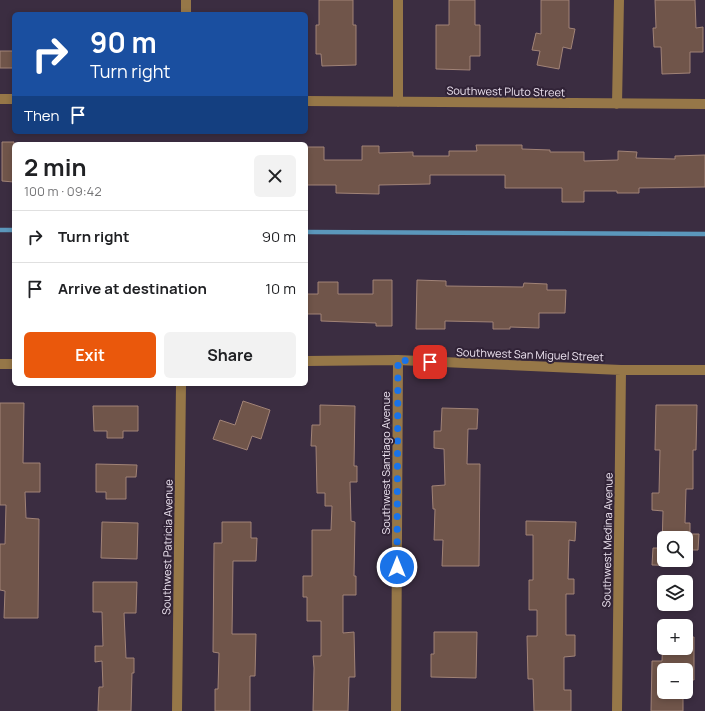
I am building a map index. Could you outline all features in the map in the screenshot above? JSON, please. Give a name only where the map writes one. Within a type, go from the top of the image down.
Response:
[{"type":"street","points":[[186,0],[186,12]]},
{"type":"street","points":[[398,0],[398,102]]},
{"type":"street","points":[[618,104],[619,0]]},
{"type":"street","points":[[0,99],[12,99]]},
{"type":"street","name":"Southwest Pluto Street","points":[[308,101],[705,104]]},
{"type":"street","name":"Southwest San Miguel Street","points":[[308,361],[398,360],[621,370],[705,370]]},
{"type":"street","name":"Southwest Santiago Avenue","points":[[396,711],[398,360]]},
{"type":"street","points":[[0,364],[12,364]]},
{"type":"street","name":"Southwest Medina Avenue","points":[[617,711],[621,370]]},
{"type":"street","name":"Southwest Patricia Avenue","points":[[177,711],[181,386]]},
{"type":"building","points":[[319,0],[353,0],[353,25],[356,25],[356,65],[322,66],[321,54],[316,54],[316,25],[319,25]]},
{"type":"building","points":[[449,0],[475,0],[475,25],[480,25],[480,56],[470,56],[470,70],[436,69],[436,25],[449,25]]},
{"type":"building","points":[[541,0],[569,0],[569,28],[575,29],[571,49],[563,47],[559,69],[537,65],[540,51],[532,50],[536,33],[541,34]]},
{"type":"building","points":[[655,0],[695,0],[696,28],[703,27],[703,52],[690,52],[690,73],[662,74],[661,47],[654,47],[653,28],[656,28]]},
{"type":"building","points":[[0,51],[12,51],[12,68],[0,68]]},
{"type":"building","points":[[2,142],[12,142],[12,182],[2,181]]},
{"type":"building","points":[[476,145],[522,145],[522,149],[550,150],[550,152],[584,152],[584,161],[618,160],[618,151],[637,152],[636,158],[675,159],[675,156],[705,155],[705,187],[639,188],[639,193],[584,191],[584,202],[562,202],[562,188],[505,188],[505,175],[430,175],[430,184],[379,185],[379,194],[336,193],[336,185],[308,185],[308,147],[324,147],[324,160],[362,160],[362,146],[379,146],[379,153],[413,152],[413,156],[449,156],[449,151],[477,151]]},
{"type":"building","points":[[373,280],[392,280],[392,326],[376,326],[376,323],[321,321],[321,314],[308,314],[308,294],[318,294],[318,282],[338,282],[338,294],[373,294]]},
{"type":"building","points":[[417,280],[446,281],[446,286],[523,287],[524,283],[547,284],[547,290],[566,290],[565,313],[539,313],[539,328],[510,327],[510,329],[493,329],[493,322],[445,321],[445,329],[416,329]]},
{"type":"building","points":[[243,401],[270,410],[261,439],[252,436],[247,450],[213,439],[220,420],[235,425]]},
{"type":"building","points":[[0,403],[24,403],[23,463],[40,463],[40,492],[25,492],[26,518],[39,519],[38,618],[4,618],[5,591],[0,590],[0,544],[5,544],[6,505],[0,505]]},
{"type":"building","points":[[320,405],[355,406],[354,466],[357,466],[357,482],[350,482],[351,521],[355,522],[354,576],[356,576],[356,595],[343,595],[343,633],[354,632],[355,677],[349,677],[348,711],[313,711],[313,656],[321,656],[321,621],[307,621],[307,597],[303,597],[303,576],[312,576],[312,530],[331,530],[332,506],[325,506],[325,493],[317,493],[316,446],[311,446],[312,425],[320,425]]},
{"type":"building","points":[[656,405],[697,405],[696,450],[693,450],[693,489],[686,489],[685,523],[690,523],[690,531],[662,531],[663,511],[652,510],[652,493],[659,493],[660,450],[655,450]]},
{"type":"building","points":[[93,406],[138,406],[138,431],[123,431],[123,438],[107,438],[107,431],[94,431]]},
{"type":"building","points":[[442,408],[478,409],[477,429],[468,429],[467,464],[480,464],[479,566],[442,566],[443,540],[434,540],[435,509],[433,509],[432,486],[445,485],[444,449],[434,448],[434,431],[441,431]]},
{"type":"building","points":[[96,464],[137,465],[136,477],[126,477],[126,499],[106,499],[106,492],[96,492]]},
{"type":"building","points":[[526,521],[576,522],[575,541],[569,540],[568,579],[574,579],[574,594],[566,594],[566,635],[575,635],[575,656],[564,657],[564,690],[571,690],[571,711],[534,711],[533,679],[528,679],[527,636],[537,636],[537,610],[529,610],[529,580],[533,580],[533,535],[526,535]]},
{"type":"building","points":[[102,522],[138,523],[137,559],[101,558]]},
{"type":"building","points":[[222,522],[251,522],[251,538],[257,538],[256,561],[233,561],[232,634],[256,634],[255,676],[250,676],[250,711],[215,711],[215,689],[218,689],[219,653],[213,652],[214,543],[222,543]]},
{"type":"building","points":[[693,534],[699,534],[698,550],[693,550]]},
{"type":"building","points":[[653,548],[657,548],[657,565],[652,565]]},
{"type":"building","points":[[93,582],[137,582],[136,613],[124,613],[126,658],[134,658],[131,711],[98,711],[99,687],[103,687],[102,661],[95,662],[95,646],[103,646],[102,612],[93,612]]},
{"type":"building","points":[[434,632],[477,632],[476,678],[431,677],[431,654],[434,654]]},
{"type":"building","points":[[694,637],[694,680],[693,663],[657,663],[657,699],[683,699],[683,711],[651,711],[652,661],[662,661],[662,655],[693,655]]},
{"type":"waterway","points":[[0,230],[12,230]]},
{"type":"waterway","points":[[308,232],[705,234]]},
{"type":"route","points":[[397,567],[398,360],[430,362]]}]
